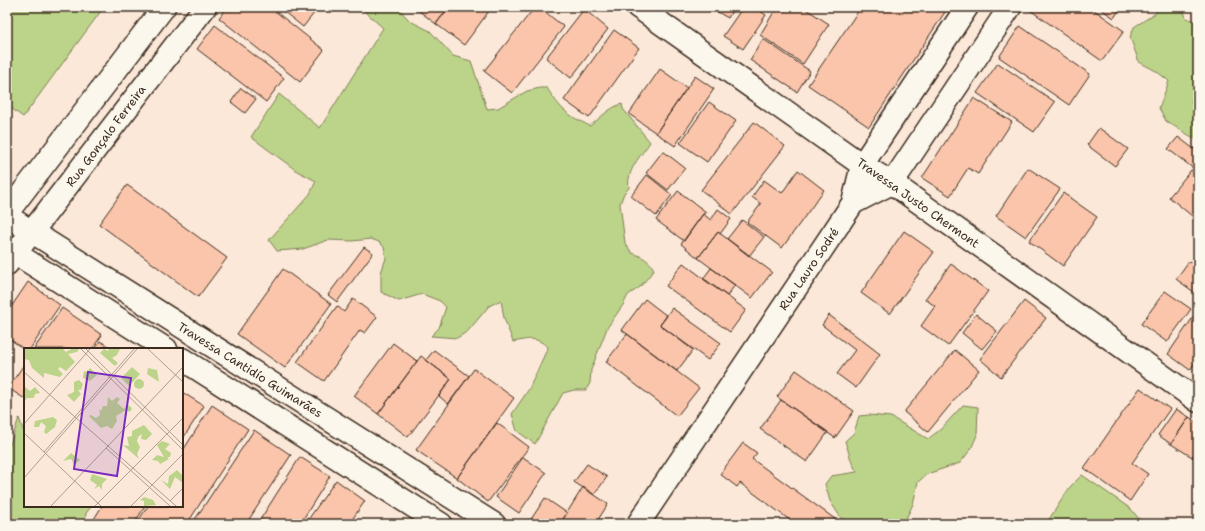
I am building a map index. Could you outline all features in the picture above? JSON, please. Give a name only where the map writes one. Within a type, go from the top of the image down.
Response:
[{"type":"street","points":[[7,215],[164,7]]},
{"type":"street","name":"Rua Gonçalo Ferreira","points":[[10,255],[32,232],[205,7]]},
{"type":"street","name":"Travessa Justo Chermont","points":[[638,7],[862,165],[892,183],[1198,401]]},
{"type":"street","name":"Rua Lauro Sodré","points":[[638,524],[853,203],[862,165],[967,7]]},
{"type":"street","points":[[853,203],[892,183],[1010,7]]},
{"type":"street","name":"Travessa Cantidío Guimarães","points":[[7,215],[494,524]]},
{"type":"street","points":[[10,255],[164,348]]},
{"type":"street","points":[[183,360],[441,524]]},
{"type":"green space","points":[[7,7],[96,7],[101,11],[23,117],[7,105]]},
{"type":"green space","points":[[360,7],[397,7],[410,21],[430,31],[453,56],[471,61],[487,109],[498,108],[527,91],[547,88],[556,102],[565,111],[576,119],[590,126],[609,110],[622,104],[623,109],[650,142],[632,169],[629,188],[624,193],[620,204],[625,243],[632,253],[648,261],[654,270],[640,287],[628,295],[607,328],[591,370],[590,383],[586,390],[574,390],[563,393],[535,444],[517,431],[512,414],[529,389],[548,347],[539,341],[532,339],[513,342],[504,318],[501,300],[489,306],[468,331],[457,338],[431,336],[439,328],[446,307],[440,301],[422,294],[399,301],[381,292],[381,273],[386,258],[384,247],[379,242],[371,239],[352,241],[328,240],[303,249],[277,251],[269,240],[310,194],[316,181],[297,171],[251,137],[279,94],[320,128],[383,28]]},
{"type":"green space","points":[[1157,7],[1184,7],[1183,9],[1186,18],[1198,22],[1198,90],[1191,102],[1198,108],[1198,138],[1195,139],[1166,121],[1159,108],[1169,81],[1156,71],[1139,62],[1130,37],[1134,27],[1156,13]]},
{"type":"green space","points":[[963,405],[978,407],[977,435],[971,449],[960,463],[927,474],[918,482],[913,504],[904,523],[852,524],[841,518],[830,501],[825,484],[831,476],[857,472],[852,463],[845,441],[854,433],[859,416],[869,415],[891,417],[928,439],[941,429]]},
{"type":"green space","points":[[19,418],[24,432],[24,507],[91,507],[86,513],[85,524],[7,524],[7,453]]},
{"type":"green space","points":[[1082,475],[1131,509],[1143,524],[1046,524],[1070,487]]},
{"type":"building","points":[[227,7],[270,7],[324,50],[300,82],[219,18]]},
{"type":"building","points":[[278,7],[319,7],[303,27]]},
{"type":"building","points":[[414,7],[449,7],[436,24]]},
{"type":"building","points":[[449,7],[492,7],[464,45],[436,24]]},
{"type":"building","points":[[535,7],[539,7],[564,27],[512,93],[484,71]]},
{"type":"building","points":[[709,7],[734,7],[728,18]]},
{"type":"building","points":[[743,7],[754,7],[766,15],[743,49],[723,36]]},
{"type":"building","points":[[777,7],[803,7],[829,24],[803,64],[760,35]]},
{"type":"building","points":[[861,7],[937,7],[945,12],[869,127],[808,85]]},
{"type":"building","points":[[1032,7],[1090,7],[1124,31],[1102,61],[1030,10]]},
{"type":"building","points":[[1098,7],[1121,7],[1114,18]]},
{"type":"building","points":[[584,9],[608,29],[571,78],[546,58]]},
{"type":"building","points":[[215,25],[284,78],[266,102],[197,49]]},
{"type":"building","points":[[1020,26],[1090,74],[1069,105],[999,57]]},
{"type":"building","points":[[614,30],[639,48],[589,118],[564,100]]},
{"type":"building","points":[[763,39],[810,71],[797,92],[750,60]]},
{"type":"building","points":[[998,63],[1055,102],[1034,132],[977,93]]},
{"type":"building","points":[[660,69],[687,88],[656,133],[629,114]]},
{"type":"building","points":[[695,76],[714,89],[675,146],[656,133]]},
{"type":"building","points":[[241,88],[256,99],[245,113],[231,102]]},
{"type":"building","points":[[974,98],[1012,122],[978,174],[968,168],[950,196],[922,178]]},
{"type":"building","points":[[709,102],[736,121],[707,162],[680,143]]},
{"type":"building","points":[[754,122],[785,146],[732,214],[701,190]]},
{"type":"building","points":[[1099,128],[1128,149],[1115,166],[1087,145]]},
{"type":"building","points":[[1178,137],[1198,152],[1198,172],[1168,149]]},
{"type":"building","points":[[663,151],[685,168],[668,190],[646,173]]},
{"type":"building","points":[[1028,168],[1060,189],[1026,237],[996,216]]},
{"type":"building","points":[[798,170],[824,190],[782,248],[747,222],[761,204],[752,197],[764,180],[782,193]]},
{"type":"building","points":[[1191,170],[1198,176],[1198,221],[1169,197]]},
{"type":"building","points":[[647,175],[672,195],[656,216],[631,196]]},
{"type":"building","points":[[127,185],[227,258],[198,297],[99,224]]},
{"type":"building","points":[[678,191],[706,212],[684,241],[656,220]]},
{"type":"building","points":[[1063,193],[1097,217],[1063,266],[1029,241]]},
{"type":"building","points":[[718,209],[731,219],[720,234],[718,232],[698,258],[681,244],[703,214],[711,220]]},
{"type":"building","points":[[742,220],[764,237],[749,256],[727,239]]},
{"type":"building","points":[[904,231],[934,252],[890,314],[861,293]]},
{"type":"building","points":[[718,232],[772,272],[752,298],[698,258]]},
{"type":"building","points":[[364,247],[373,253],[337,302],[328,295]]},
{"type":"building","points":[[1189,261],[1198,267],[1198,295],[1176,279]]},
{"type":"building","points":[[683,263],[746,310],[730,332],[666,286]]},
{"type":"building","points":[[951,264],[988,291],[948,346],[921,326],[935,306],[925,299]]},
{"type":"building","points":[[711,268],[735,285],[727,296],[703,279]]},
{"type":"building","points":[[283,269],[331,304],[285,368],[237,334]]},
{"type":"building","points":[[28,282],[60,305],[31,348],[24,348],[24,349],[7,337],[7,313]]},
{"type":"building","points":[[1165,291],[1191,309],[1167,342],[1141,324]]},
{"type":"building","points":[[353,299],[377,317],[365,333],[360,330],[324,381],[297,362],[337,306],[344,312]]},
{"type":"building","points":[[645,299],[667,316],[660,325],[693,350],[677,371],[622,330]]},
{"type":"building","points":[[1024,301],[1046,318],[1001,377],[980,359]]},
{"type":"building","points":[[62,308],[102,335],[93,348],[35,348]]},
{"type":"building","points":[[672,308],[721,343],[708,360],[660,325]]},
{"type":"building","points":[[1198,310],[1198,358],[1190,370],[1168,354]]},
{"type":"building","points":[[976,314],[997,331],[982,349],[962,333]]},
{"type":"building","points":[[829,315],[880,354],[856,388],[837,374],[855,350],[822,325]]},
{"type":"building","points":[[627,334],[699,388],[677,416],[606,362]]},
{"type":"building","points":[[100,341],[111,348],[96,348]]},
{"type":"building","points":[[393,343],[417,361],[378,414],[354,396]]},
{"type":"building","points":[[434,350],[469,376],[448,404],[439,396],[451,379],[426,360]]},
{"type":"building","points":[[955,350],[979,370],[928,432],[904,412]]},
{"type":"building","points":[[421,356],[451,379],[408,437],[378,414]]},
{"type":"building","points":[[24,364],[24,398],[8,388]]},
{"type":"building","points":[[474,369],[514,398],[457,478],[416,450]]},
{"type":"building","points":[[796,370],[854,411],[835,438],[777,397]]},
{"type":"building","points":[[1140,388],[1170,409],[1132,463],[1148,474],[1130,501],[1084,468]]},
{"type":"building","points":[[183,393],[204,406],[183,438]]},
{"type":"building","points":[[781,400],[828,432],[807,462],[760,429]]},
{"type":"building","points":[[212,405],[248,429],[187,524],[136,524],[147,507],[183,507],[183,450]]},
{"type":"building","points":[[1176,409],[1189,417],[1171,444],[1158,435]]},
{"type":"building","points":[[1189,417],[1198,423],[1198,448],[1192,457],[1171,444]]},
{"type":"building","points":[[497,423],[529,447],[488,502],[457,478]]},
{"type":"building","points":[[254,430],[291,455],[246,524],[192,524]]},
{"type":"building","points":[[743,443],[757,453],[752,459],[835,519],[831,524],[795,524],[740,483],[737,487],[720,474]]},
{"type":"building","points":[[1198,448],[1198,462],[1192,457]]},
{"type":"building","points":[[300,457],[330,476],[300,524],[258,523]]},
{"type":"building","points":[[523,457],[546,473],[519,513],[496,497]]},
{"type":"building","points":[[587,464],[607,477],[594,495],[574,482]]},
{"type":"building","points":[[336,480],[365,501],[349,524],[305,524]]},
{"type":"building","points":[[583,487],[608,504],[596,523],[598,524],[560,524]]},
{"type":"building","points":[[545,498],[567,513],[560,524],[528,524]]},
{"type":"building","points":[[101,507],[144,507],[134,524],[91,524]]}]
